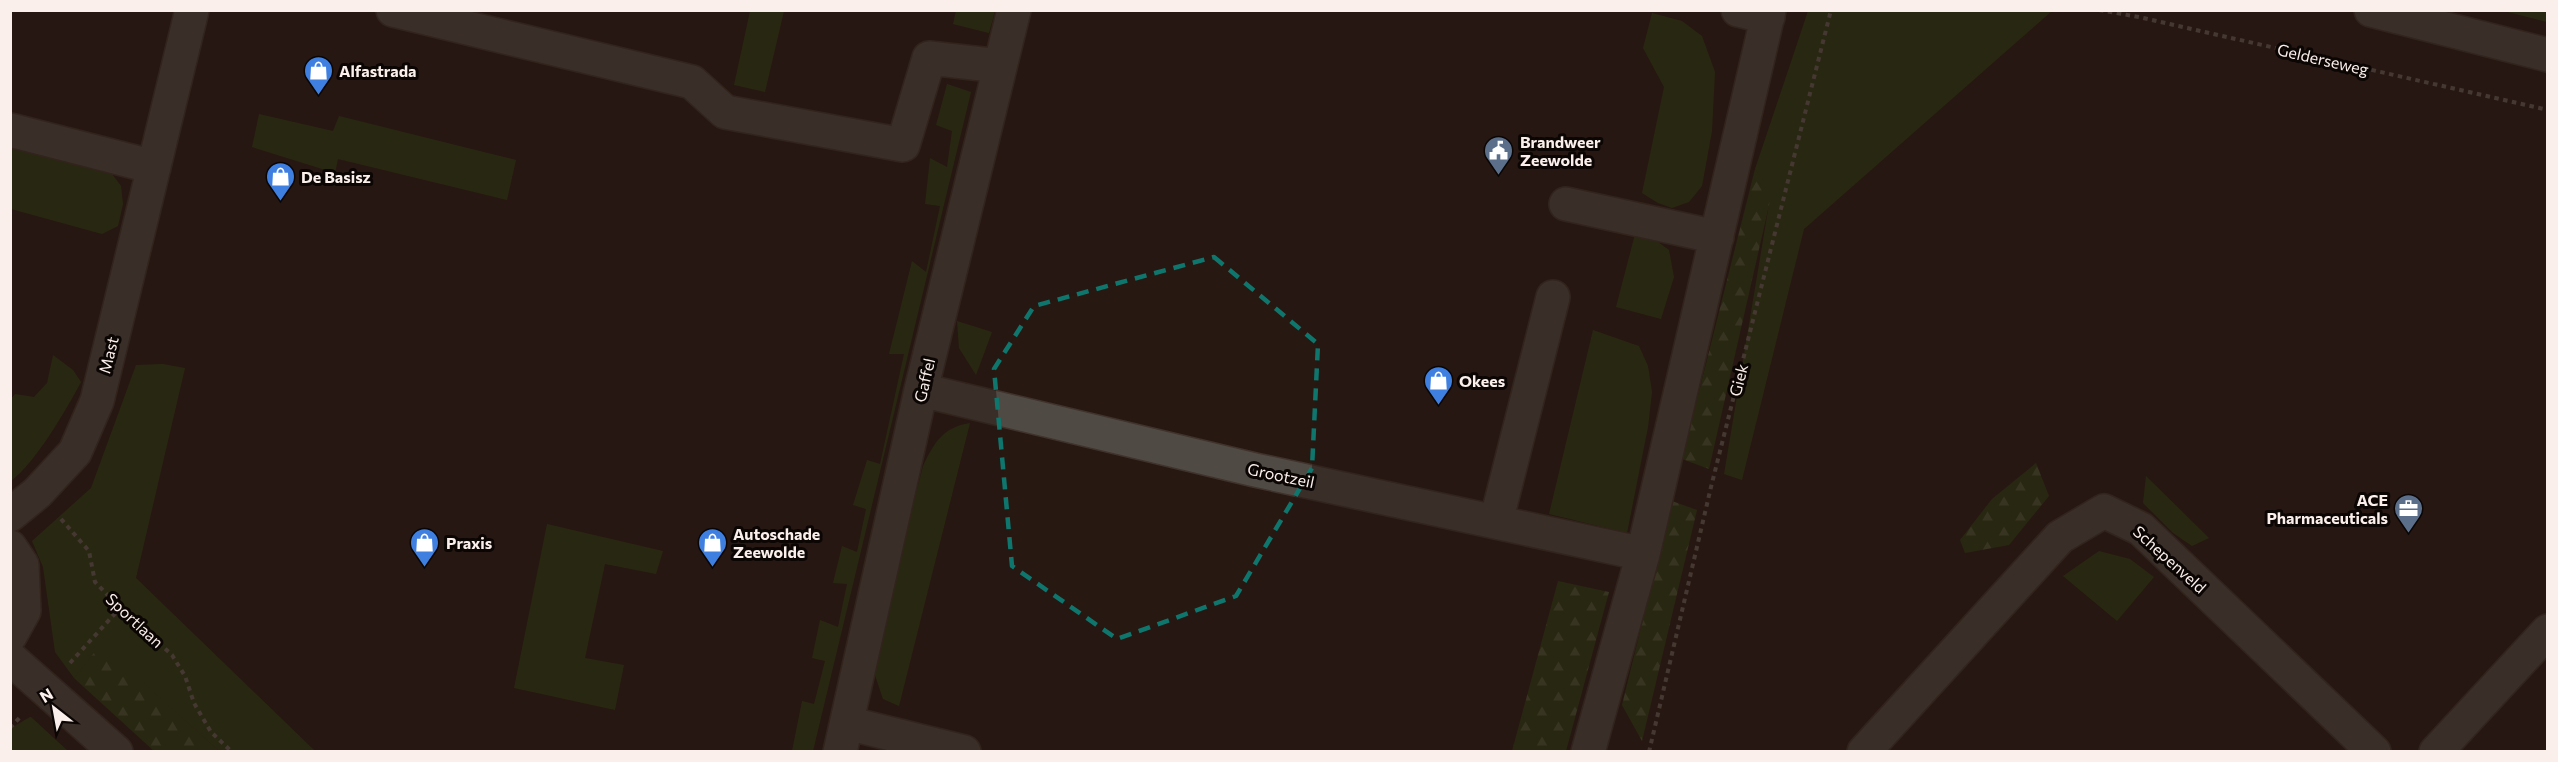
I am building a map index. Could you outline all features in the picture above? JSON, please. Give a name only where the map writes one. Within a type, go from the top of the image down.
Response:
[{"type":"street","name":"Mast","points":[[10,515],[37,493],[75,452],[97,400],[192,10]]},
{"type":"street","points":[[393,10],[693,82],[725,112],[903,145],[929,58],[1000,66]]},
{"type":"street","name":"Gaffel","points":[[843,737],[921,390],[1014,10]]},
{"type":"street","points":[[2371,10],[2547,55]]},
{"type":"street","points":[[1588,752],[1643,554],[1717,237],[1758,13]]},
{"type":"street","points":[[10,130],[154,167]]},
{"type":"street","points":[[1566,204],[1717,237]]},
{"type":"street","points":[[1496,522],[1553,297]]},
{"type":"street","name":"Grootzeil","points":[[921,390],[1256,470],[1643,554]]},
{"type":"street","name":"Schepenveld","points":[[1864,752],[2060,537],[2104,511],[2141,529],[2374,752]]},
{"type":"street","points":[[10,547],[22,565],[24,611],[10,636]]},
{"type":"street","points":[[2436,752],[2547,631]]},
{"type":"street","points":[[10,658],[116,752]]},
{"type":"street","points":[[843,737],[964,752]]},
{"type":"path","name":"Giek","points":[[1649,752],[1714,476],[1831,10]]},
{"type":"path","name":"Gelderseweg","points":[[2099,10],[2139,17],[2547,110]]},
{"type":"path","name":"Sportlaan","points":[[37,493],[89,551],[95,582],[172,655],[185,676],[194,703],[211,732],[232,752]]},
{"type":"highlighted area","points":[[1214,257],[1318,344],[1312,468],[1236,596],[1117,639],[1012,566],[994,369],[1034,306]]},
{"type":"green space","points":[[750,11],[784,11],[765,92],[734,85]]},
{"type":"green space","points":[[956,11],[995,11],[989,33],[953,24]]},
{"type":"green space","points":[[1808,11],[2052,11],[1804,229],[1742,480],[1724,474],[1771,192],[1755,169]]},
{"type":"green space","points":[[2504,11],[2547,11],[2547,22]]},
{"type":"green space","points":[[1652,13],[1682,21],[1702,36],[1715,72],[1712,131],[1702,186],[1689,202],[1672,208],[1642,193],[1664,87],[1643,48]]},
{"type":"green space","points":[[947,84],[971,92],[813,751],[792,751],[802,701],[814,704],[825,661],[812,658],[820,620],[838,627],[847,584],[833,583],[842,546],[857,552],[866,509],[853,505],[867,460],[880,464],[904,354],[889,354],[912,261],[926,272],[940,206],[925,204],[930,158],[947,167],[952,131],[936,125]]},
{"type":"green space","points":[[259,114],[333,131],[339,116],[516,160],[507,200],[338,159],[335,173],[252,147]]},
{"type":"green space","points":[[10,145],[109,170],[121,186],[123,204],[118,226],[102,234],[11,209]]},
{"type":"green space","points":[[1755,169],[1772,192],[1709,469],[1682,459]]},
{"type":"green space","points":[[1635,234],[1650,236],[1669,250],[1674,277],[1661,319],[1616,307]]},
{"type":"green space","points":[[957,321],[992,332],[976,375],[959,348]]},
{"type":"green space","points":[[1593,330],[1639,346],[1648,366],[1652,392],[1648,427],[1627,533],[1549,514]]},
{"type":"green space","points":[[53,355],[73,370],[81,382],[40,449],[11,481],[11,399],[15,394],[34,397],[47,383]]},
{"type":"green space","points":[[163,364],[185,368],[136,578],[315,751],[219,751],[101,645],[74,678],[55,652],[43,567],[32,541],[91,488],[136,365]]},
{"type":"green space","points":[[970,423],[899,706],[883,699],[875,675],[877,644],[923,466],[931,450],[946,432]]},
{"type":"green space","points":[[2036,463],[2049,496],[2009,545],[1965,553],[1960,540],[1992,499]]},
{"type":"green space","points":[[2146,476],[2209,538],[2192,546],[2173,533],[2143,503]]},
{"type":"green space","points":[[1672,501],[1697,510],[1642,741],[1622,705]]},
{"type":"green space","points":[[547,524],[663,551],[656,574],[605,564],[585,658],[624,665],[615,710],[514,688]]},
{"type":"green space","points":[[2099,551],[2130,559],[2154,577],[2117,621],[2063,576]]},
{"type":"green space","points":[[1558,581],[1609,592],[1566,751],[1512,751]]},
{"type":"green space","points":[[101,644],[219,751],[154,751],[74,678]]},
{"type":"green space","points":[[30,717],[68,751],[11,751],[11,728]]},
{"type":"place","name":"Alfastrada","points":[[318,96]]},
{"type":"place","name":"Brandweer Zeewolde","points":[[1499,176]]},
{"type":"place","name":"De Basisz","points":[[280,202]]},
{"type":"place","name":"Okees","points":[[1438,406]]},
{"type":"place","name":"ACE Pharmaceuticals","points":[[2409,534]]},
{"type":"place","name":"Praxis","points":[[425,568]]},
{"type":"place","name":"Autoschade Zeewolde","points":[[712,568]]}]
